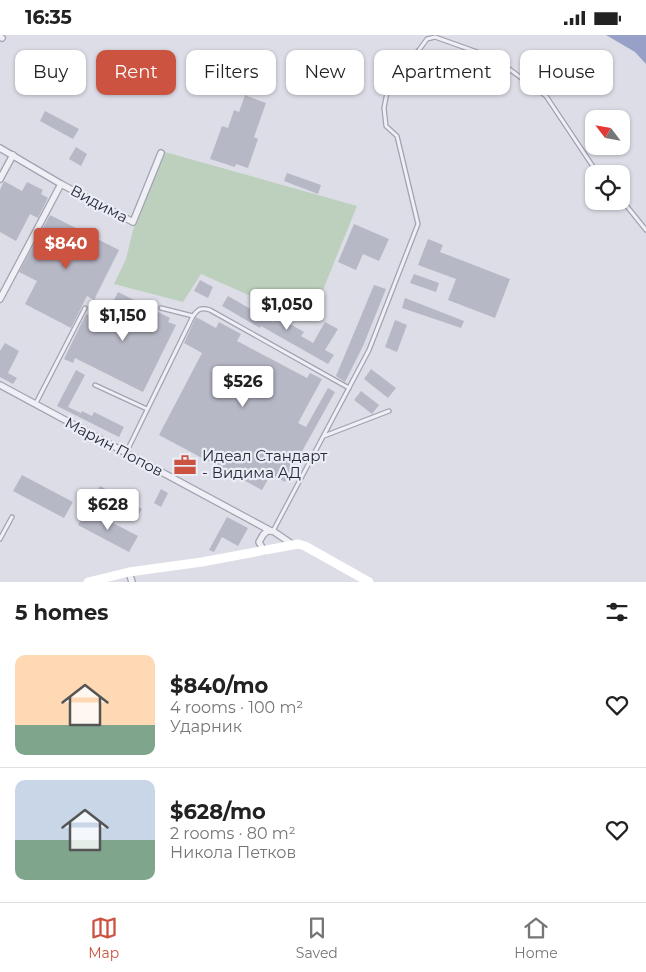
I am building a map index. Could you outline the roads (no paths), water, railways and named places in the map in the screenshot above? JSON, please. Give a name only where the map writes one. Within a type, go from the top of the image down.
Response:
[{"type":"main road","points":[[88,582],[129,573],[202,562],[237,560],[294,545],[301,545],[369,582]]},
{"type":"main road","points":[[271,551],[300,549],[313,552]]},
{"type":"street","name":"Видима","points":[[0,148],[133,222],[161,153]]},
{"type":"street","points":[[0,179],[13,155]]},
{"type":"street","points":[[0,299],[62,184]]},
{"type":"street","name":"Марин Попов","points":[[0,385],[272,531],[294,545]]},
{"type":"street","points":[[255,523],[261,538],[260,542],[271,551],[280,537]]},
{"type":"street","points":[[261,538],[265,533],[272,531]]},
{"type":"street","points":[[129,573],[132,582]]},
{"type":"lane","points":[[272,531],[370,349],[418,224],[397,136],[386,126],[384,108],[389,82],[427,39],[435,37],[494,58],[546,96],[592,165]]},
{"type":"lane","points":[[630,210],[646,230]]},
{"type":"lane","points":[[36,404],[85,308]]},
{"type":"lane","points":[[161,308],[193,316]]},
{"type":"lane","points":[[126,453],[193,316],[199,308],[210,310],[349,388]]},
{"type":"lane","points":[[95,385],[147,409]]},
{"type":"lane","points":[[323,436],[389,411]]},
{"type":"lane","points":[[0,539],[12,517]]},
{"type":"water","points":[[606,35],[646,35],[646,64],[635,52]]},
{"type":"place","name":"Идеал Стандарт - Видима АД","points":[[185,465]]}]
